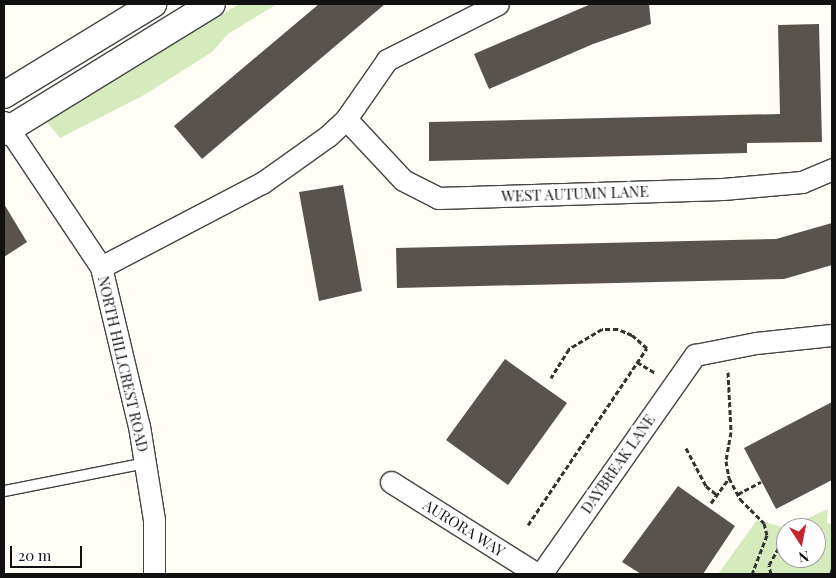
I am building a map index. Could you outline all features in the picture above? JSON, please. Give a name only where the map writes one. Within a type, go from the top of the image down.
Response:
[{"type":"street","points":[[4,95],[153,4]]},
{"type":"street","points":[[5,128],[212,4]]},
{"type":"street","points":[[101,267],[262,183],[328,136],[346,119],[387,60],[498,4]]},
{"type":"street","name":"WEST AUTUMN LANE","points":[[346,119],[403,180],[438,198],[723,189],[802,182],[832,169]]},
{"type":"street","name":"NORTH HILLCREST ROAD","points":[[5,128],[101,267],[145,463],[154,520],[154,574]]},
{"type":"street","name":"DAYBREAK LANE","points":[[541,574],[695,354],[756,343],[832,335]]},
{"type":"street","name":"AURORA WAY","points":[[391,482],[537,574]]},
{"type":"lane","points":[[4,491],[145,463]]},
{"type":"path","points":[[528,525],[647,348],[632,335],[618,329],[602,329],[569,349],[551,378]]},
{"type":"path","points":[[728,367],[731,432],[726,461],[729,478],[738,494],[764,523],[767,535],[752,574]]},
{"type":"path","points":[[686,448],[706,486],[716,494]]},
{"type":"path","points":[[711,503],[729,478]]},
{"type":"path","points":[[738,494],[761,482]]},
{"type":"path","points":[[771,574],[769,565],[776,552]]},
{"type":"path","points":[[831,574],[832,569]]},
{"type":"green space","points":[[239,4],[277,4],[228,34],[212,52],[144,95],[60,138],[47,122]]},
{"type":"green space","points":[[828,509],[827,523],[832,524],[832,574],[718,574],[757,520],[776,525],[776,568],[826,568],[826,518],[808,518]]},
{"type":"building","points":[[319,4],[385,4],[202,159],[174,126]]},
{"type":"building","points":[[591,4],[649,4],[651,24],[593,44],[489,89],[474,54]]},
{"type":"building","points":[[819,24],[822,142],[747,143],[747,153],[429,161],[429,122],[780,114],[778,25]]},
{"type":"building","points":[[343,185],[362,291],[319,301],[299,192]]},
{"type":"building","points":[[4,204],[27,242],[4,257]]},
{"type":"building","points":[[832,223],[832,265],[784,279],[397,288],[396,248],[776,239]]},
{"type":"building","points":[[505,359],[567,403],[508,485],[446,440]]},
{"type":"building","points":[[832,402],[832,480],[776,509],[744,448]]},
{"type":"building","points":[[678,486],[735,526],[703,574],[641,574],[622,562]]}]
